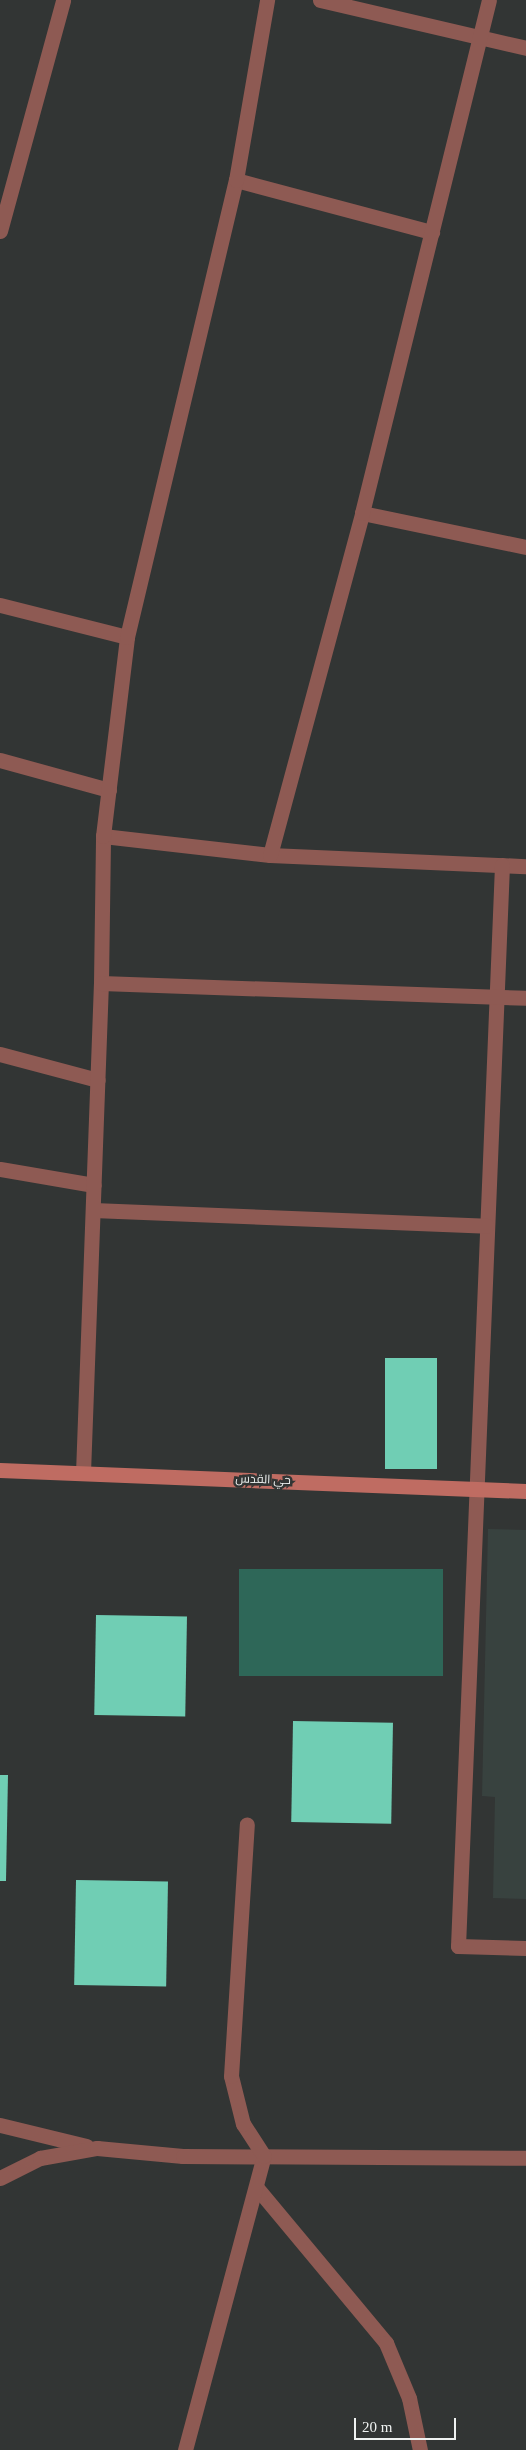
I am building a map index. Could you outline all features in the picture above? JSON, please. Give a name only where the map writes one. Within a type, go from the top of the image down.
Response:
[{"type":"street","points":[[0,230],[63,0]]},
{"type":"street","points":[[83,1473],[102,983],[104,836],[126,637],[236,180],[268,0]]},
{"type":"street","points":[[320,0],[526,48]]},
{"type":"street","points":[[270,855],[362,513],[489,0]]},
{"type":"street","points":[[236,180],[432,232]]},
{"type":"street","points":[[362,513],[526,547]]},
{"type":"street","points":[[0,605],[126,637]]},
{"type":"street","points":[[0,760],[109,790]]},
{"type":"street","points":[[104,836],[270,855],[526,866]]},
{"type":"street","points":[[502,865],[458,1946],[526,1948]]},
{"type":"street","points":[[102,983],[526,998]]},
{"type":"street","points":[[0,1054],[98,1080]]},
{"type":"street","points":[[0,1169],[94,1185]]},
{"type":"street","points":[[93,1210],[487,1226]]},
{"type":"street","name":"حي القدس","points":[[0,1470],[526,1491]]},
{"type":"street","points":[[185,2450],[257,2188],[264,2156],[243,2124],[231,2076],[247,1824]]},
{"type":"street","points":[[0,2125],[97,2148],[184,2156],[526,2158]]},
{"type":"street","points":[[0,2178],[40,2158],[97,2148]]},
{"type":"street","points":[[257,2188],[386,2343],[409,2398],[420,2450]]},
{"type":"shaded area","points":[[488,1529],[526,1530],[526,1899],[493,1898],[495,1797],[482,1796]]},
{"type":"green space","points":[[239,1569],[443,1569],[443,1676],[239,1676]]},
{"type":"building","points":[[385,1358],[437,1358],[437,1469],[385,1469]]},
{"type":"building","points":[[96,1615],[187,1617],[185,1717],[94,1715]]},
{"type":"building","points":[[293,1721],[393,1723],[391,1824],[291,1822]]},
{"type":"building","points":[[0,1775],[8,1775],[6,1881],[0,1881]]},
{"type":"building","points":[[76,1880],[168,1882],[166,1987],[74,1985]]}]
